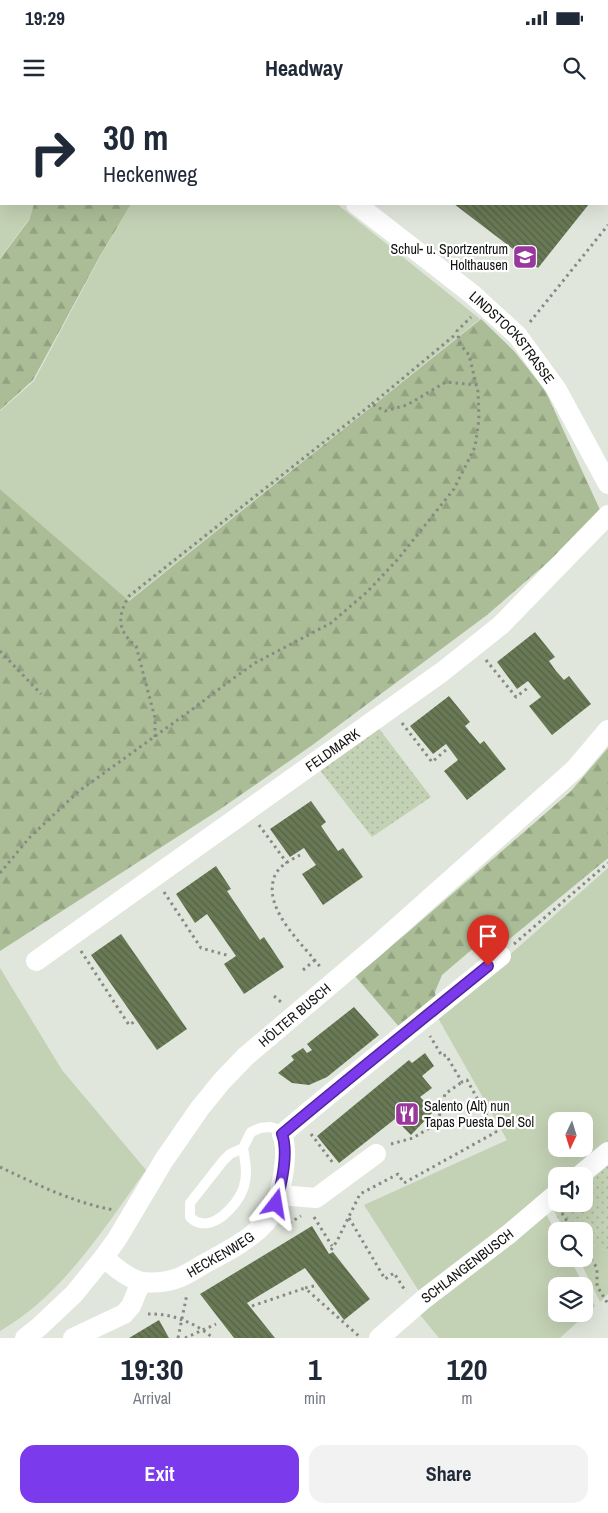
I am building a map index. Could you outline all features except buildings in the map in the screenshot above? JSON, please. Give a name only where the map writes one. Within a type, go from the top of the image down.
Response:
[{"type":"street","name":"LINDSTOCKSTRASSE","points":[[357,205],[438,267],[518,336],[557,390],[608,484]]},
{"type":"street","name":"FELDMARK","points":[[36,962],[391,709],[501,625],[608,515]]},
{"type":"street","name":"HÖLTER BUSCH","points":[[25,1338],[74,1294],[104,1257],[117,1240],[164,1160],[200,1108],[245,1057],[375,947],[574,769],[608,730]]},
{"type":"street","points":[[282,1134],[348,1078],[501,956]]},
{"type":"street","name":"HECKENWEG","points":[[141,1282],[160,1283],[178,1278],[236,1246],[265,1223],[279,1195],[285,1148],[282,1134]]},
{"type":"street","points":[[590,1167],[608,1152]]},
{"type":"street","points":[[279,1195],[316,1198],[376,1154]]},
{"type":"street","name":"SCHLANGENBUSCH","points":[[379,1338],[548,1201]]},
{"type":"street","points":[[73,1338],[124,1314],[131,1306],[141,1282],[124,1274],[104,1257]]},
{"type":"lane","points":[[243,1148],[230,1154],[223,1161],[190,1203],[190,1217],[193,1220],[201,1224],[226,1214],[240,1197],[246,1175],[243,1148],[251,1132],[260,1128],[270,1127],[277,1129],[282,1134]]},
{"type":"path","points":[[518,336],[608,224]]},
{"type":"path","points":[[155,737],[155,718],[136,646],[127,639],[120,626],[122,608],[129,596],[372,404],[456,334],[483,305]]},
{"type":"path","points":[[0,873],[30,837],[79,792],[255,663],[331,623],[368,591],[398,559],[454,489],[475,447],[479,419],[477,385],[469,355],[460,344],[456,334]]},
{"type":"path","points":[[372,404],[385,411],[407,405],[446,382],[477,385]]},
{"type":"path","points":[[474,646],[516,697],[529,687]]},
{"type":"path","points":[[0,651],[41,694]]},
{"type":"path","points":[[391,709],[432,762],[446,750]]},
{"type":"path","points":[[248,811],[287,863]]},
{"type":"path","points":[[300,855],[281,867],[274,877],[272,890],[279,916],[315,960],[303,970]]},
{"type":"path","points":[[501,956],[608,863]]},
{"type":"path","points":[[154,877],[201,948],[230,956]]},
{"type":"path","points":[[72,936],[129,1025],[134,1022]]},
{"type":"path","points":[[422,1020],[442,1056],[446,1054],[462,1082]]},
{"type":"path","points":[[311,1211],[331,1248],[337,1241],[360,1194],[398,1174],[404,1182],[496,1132],[467,1080],[445,1094],[438,1121],[431,1127],[413,1138],[392,1143],[376,1154]]},
{"type":"path","points":[[314,1137],[328,1156]]},
{"type":"path","points":[[0,1167],[64,1195],[99,1207],[133,1213]]},
{"type":"path","points":[[349,1218],[385,1279],[394,1273],[415,1307]]},
{"type":"path","points":[[593,1262],[597,1268],[597,1286],[608,1304]]},
{"type":"path","points":[[252,1306],[314,1286]]},
{"type":"path","points":[[305,1288],[361,1338]]},
{"type":"path","points":[[145,1314],[168,1315],[203,1329],[213,1338]]},
{"type":"path","points":[[185,1338],[216,1324]]},
{"type":"green space","points":[[0,205],[34,205],[29,219],[0,258]]},
{"type":"green space","points":[[34,205],[130,205],[100,256],[33,380],[0,410],[0,259],[29,220]]},
{"type":"green space","points":[[130,205],[338,205],[480,319],[128,601],[0,489],[0,411],[34,381],[101,255]]},
{"type":"green space","points":[[481,319],[514,351],[545,390],[601,512],[577,537],[487,615],[311,746],[219,810],[0,951],[0,489],[129,601]]},
{"type":"green space","points":[[377,726],[431,797],[372,837],[319,769]]},
{"type":"green space","points":[[608,748],[608,858],[506,942],[494,935],[483,940],[442,975],[435,992],[436,1000],[401,1029],[355,976],[570,792]]},
{"type":"green space","points":[[608,868],[608,1144],[593,1156],[593,1112],[548,1112],[548,1158],[591,1158],[580,1167],[548,1167],[548,1194],[422,1296],[364,1205],[507,1140],[438,1018]]},
{"type":"green space","points":[[0,968],[62,1070],[146,1170],[98,1237],[63,1279],[23,1316],[0,1331]]},
{"type":"green space","points":[[608,1155],[608,1251],[593,1245],[593,1222],[560,1222],[554,1212],[593,1212],[593,1168]]},
{"type":"green space","points":[[543,1208],[550,1222],[548,1222],[548,1267],[574,1267],[580,1277],[548,1277],[548,1322],[578,1322],[560,1338],[439,1338],[416,1310]]},
{"type":"green space","points":[[593,1245],[608,1251],[608,1294],[600,1302],[593,1288],[593,1277],[588,1277],[583,1267],[593,1267]]},
{"type":"place","name":"Schul- u. Sportzentrum Holthausen","points":[[525,257]]},
{"type":"place","name":"Salento (Alt) nun Tapas Puesta Del Sol","points":[[407,1114]]},
{"type":"route","points":[[276,1204],[282,1180],[285,1148],[282,1134],[348,1078],[403,1036],[488,966]]}]
